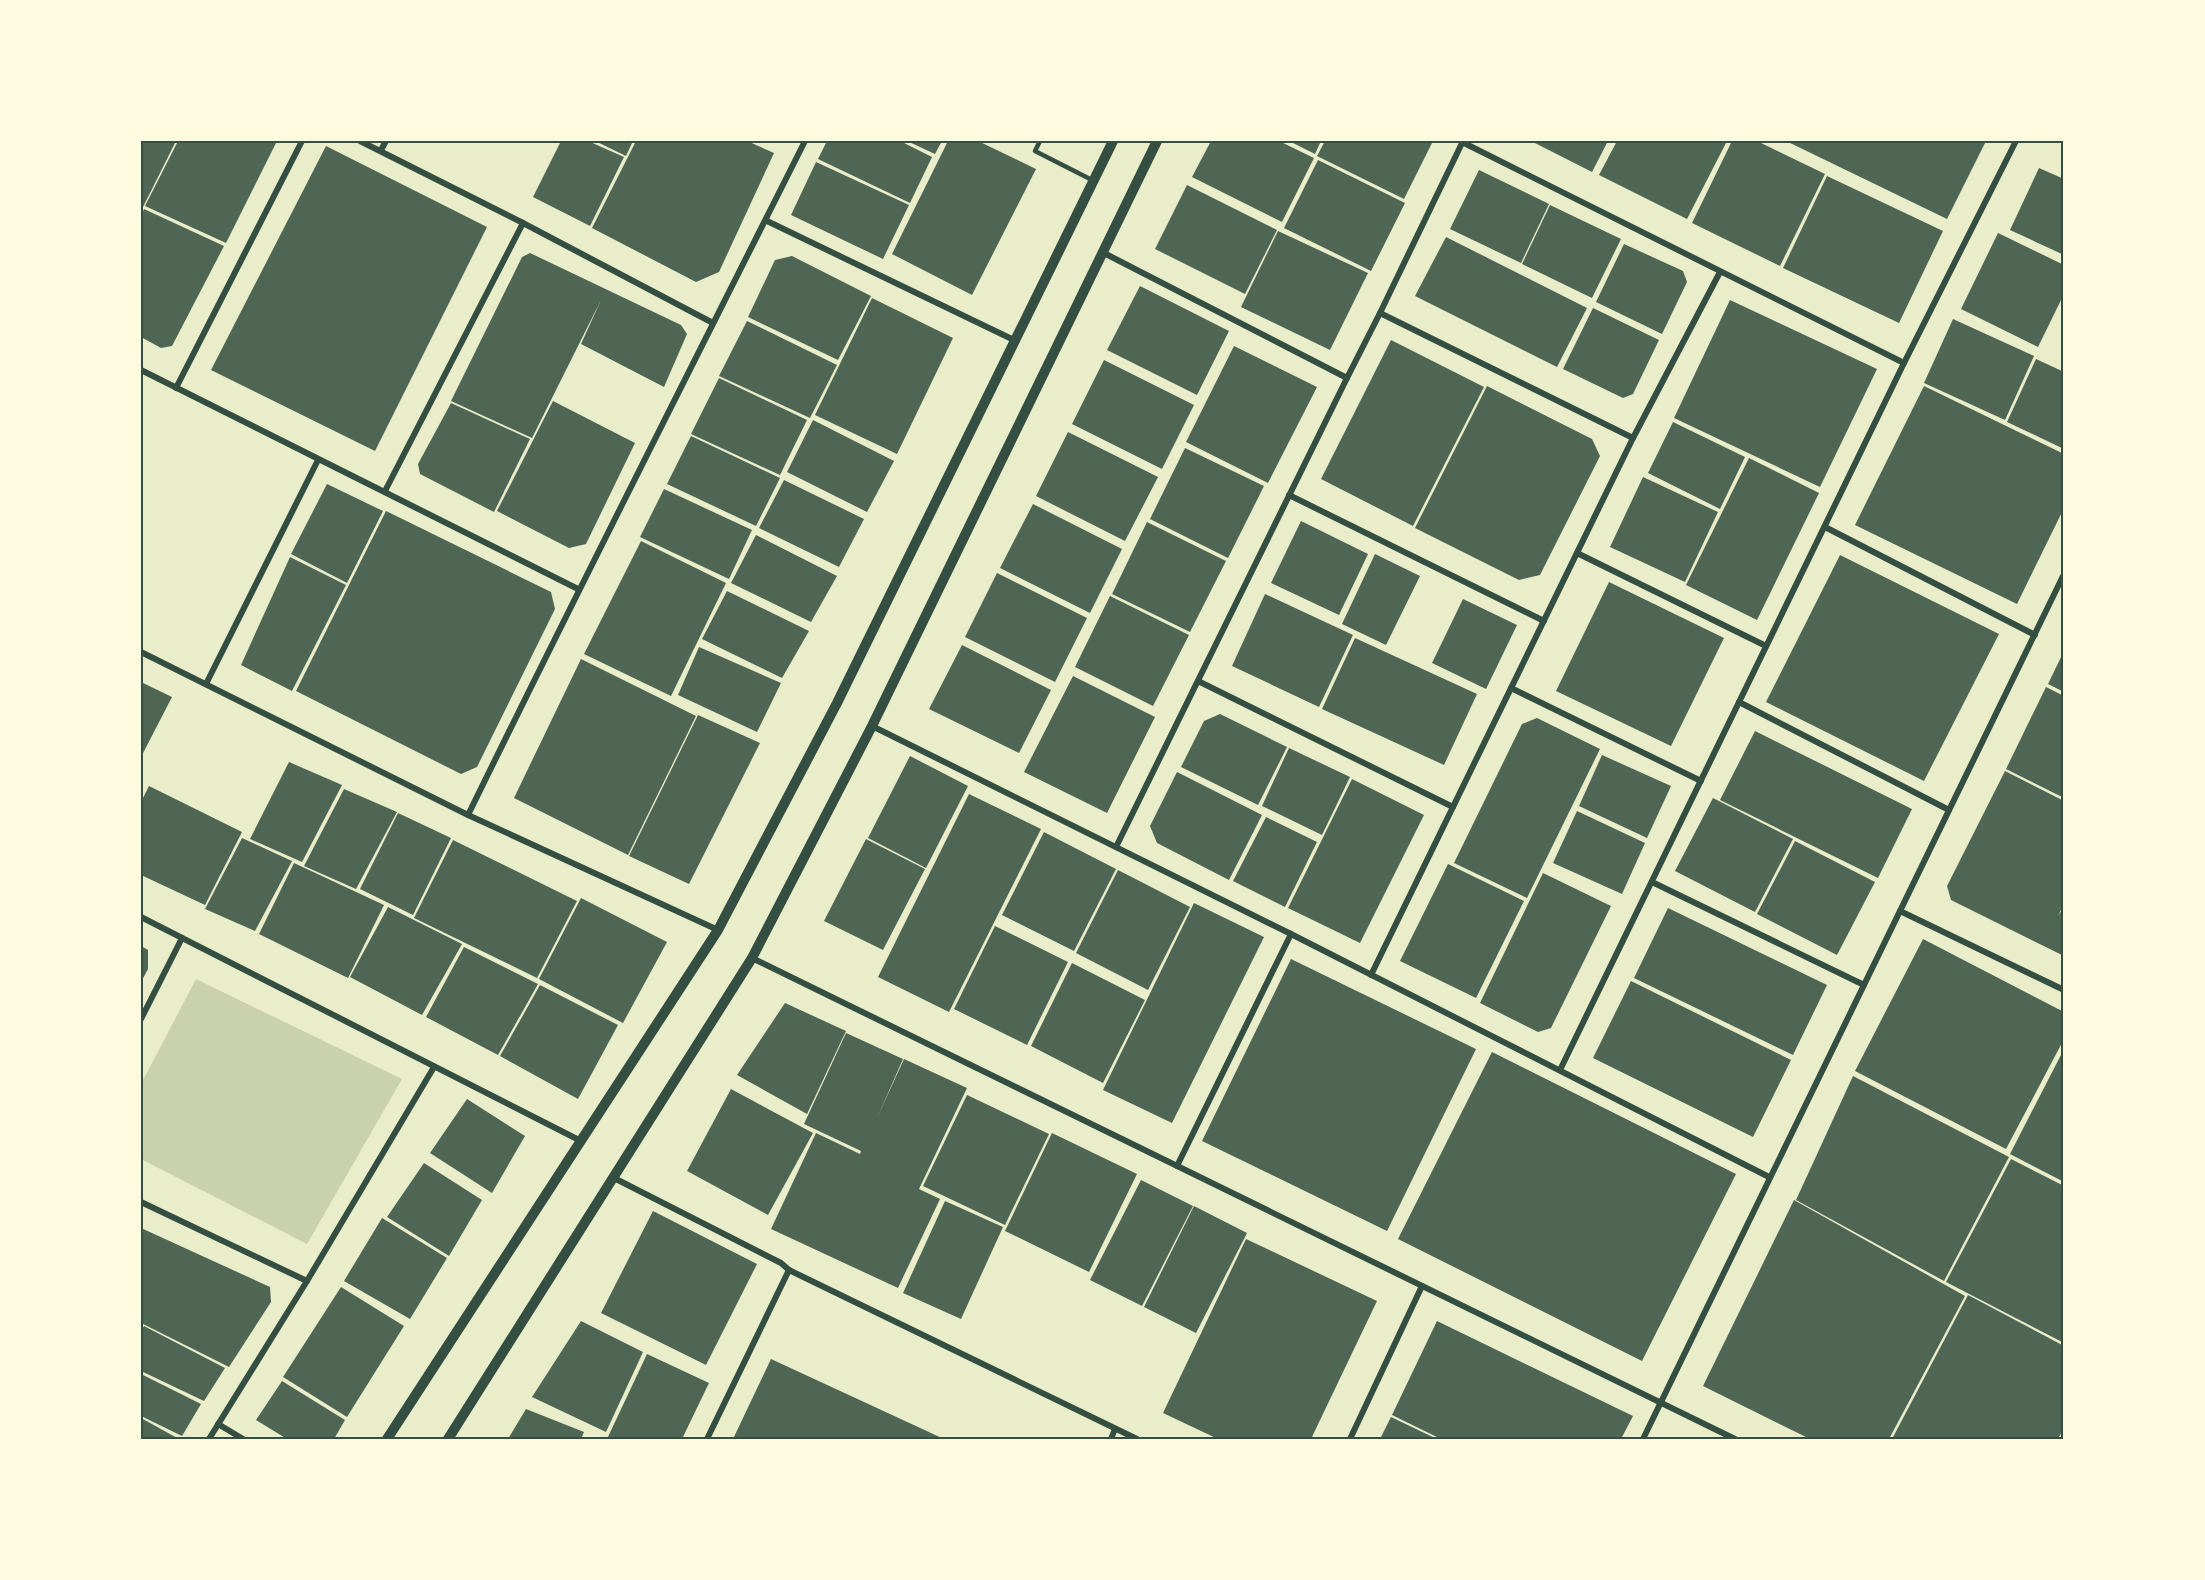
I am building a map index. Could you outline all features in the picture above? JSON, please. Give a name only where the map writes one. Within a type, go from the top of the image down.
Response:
[{"type":"street","points":[[176,388],[302,141]]},
{"type":"street","points":[[360,141],[523,223],[713,323]]},
{"type":"street","points":[[381,150],[386,141]]},
{"type":"street","points":[[387,1439],[718,930],[837,703],[1017,341],[1113,141]]},
{"type":"street","points":[[448,1439],[752,958],[872,726],[1157,141]]},
{"type":"street","points":[[1560,1070],[1904,363],[2016,141]]},
{"type":"street","points":[[468,816],[578,589],[767,221],[803,142]]},
{"type":"street","points":[[1116,847],[1462,142],[1904,363]]},
{"type":"street","points":[[767,221],[1017,341]]},
{"type":"street","points":[[385,491],[523,223]]},
{"type":"street","points":[[1102,252],[1347,378]]},
{"type":"street","points":[[1371,975],[1633,438],[1720,272]]},
{"type":"street","points":[[1380,313],[1633,438]]},
{"type":"street","points":[[141,370],[578,589]]},
{"type":"street","points":[[206,684],[318,460]]},
{"type":"street","points":[[1289,495],[1544,621]]},
{"type":"street","points":[[1825,526],[2034,635]]},
{"type":"street","points":[[1577,553],[1767,646]]},
{"type":"street","points":[[1643,1439],[1659,1402],[2064,574]]},
{"type":"street","points":[[141,652],[468,816],[718,930]]},
{"type":"street","points":[[1198,681],[1453,807]]},
{"type":"street","points":[[1511,688],[1701,781]]},
{"type":"street","points":[[1739,702],[1949,810]]},
{"type":"street","points":[[872,726],[1291,934],[1769,1177]]},
{"type":"street","points":[[1652,882],[1864,986]]},
{"type":"street","points":[[1900,911],[2064,990]]},
{"type":"street","points":[[141,917],[581,1140]]},
{"type":"street","points":[[1177,1166],[1291,934]]},
{"type":"street","points":[[141,1019],[182,938]]},
{"type":"street","points":[[752,958],[1735,1439]]},
{"type":"street","points":[[209,1439],[307,1281],[434,1066]]},
{"type":"street","points":[[614,1178],[781,1263],[789,1270],[1137,1439]]},
{"type":"street","points":[[141,1202],[307,1281]]},
{"type":"street","points":[[707,1439],[789,1270]]},
{"type":"street","points":[[1350,1439],[1422,1286]]},
{"type":"street","points":[[218,1424],[243,1439]]},
{"type":"street","points":[[1111,1439],[1115,1429]]},
{"type":"lane","points":[[1040,141],[1035,151],[1094,181]]},
{"type":"green space","points":[[196,979],[402,1079],[307,1244],[141,1159],[141,1084]]},
{"type":"building","points":[[141,141],[176,141],[141,211]]},
{"type":"building","points":[[178,141],[277,141],[226,243],[145,206]]},
{"type":"building","points":[[561,141],[588,141],[624,157],[590,226],[533,197]]},
{"type":"building","points":[[595,141],[633,141],[626,156]]},
{"type":"building","points":[[636,141],[747,141],[774,153],[719,272],[696,282],[592,228]]},
{"type":"building","points":[[827,141],[900,141],[932,157],[910,203],[818,159]]},
{"type":"building","points":[[907,141],[942,141],[935,154]]},
{"type":"building","points":[[948,141],[978,141],[1036,169],[972,295],[892,254]]},
{"type":"building","points":[[1211,141],[1279,141],[1314,158],[1282,222],[1192,177]]},
{"type":"building","points":[[1289,141],[1321,141],[1315,154]]},
{"type":"building","points":[[1325,141],[1433,141],[1404,199],[1317,156]]},
{"type":"building","points":[[1531,141],[1608,141],[1592,172]]},
{"type":"building","points":[[1617,141],[1727,141],[1687,219],[1599,175]]},
{"type":"building","points":[[1732,141],[1757,141],[1825,174],[1780,266],[1692,223]]},
{"type":"building","points":[[1786,141],[1981,141],[1985,143],[1947,219]]},
{"type":"building","points":[[326,146],[487,227],[375,451],[211,370]]},
{"type":"building","points":[[1318,160],[1405,203],[1371,271],[1284,228]]},
{"type":"building","points":[[816,162],[909,205],[883,259],[791,215]]},
{"type":"building","points":[[2039,168],[2064,179],[2064,255],[2010,230]]},
{"type":"building","points":[[1479,170],[1549,204],[1521,263],[1450,229]]},
{"type":"building","points":[[1827,176],[1943,231],[1899,323],[1783,268]]},
{"type":"building","points":[[1187,185],[1277,230],[1245,294],[1155,249]]},
{"type":"building","points":[[1550,205],[1621,239],[1592,298],[1522,264]]},
{"type":"building","points":[[144,209],[224,246],[172,346],[161,348],[141,337],[141,216]]},
{"type":"building","points":[[1278,231],[1368,273],[1330,350],[1241,307]]},
{"type":"building","points":[[1998,233],[2064,265],[2064,294],[2038,347],[1961,309]]},
{"type":"building","points":[[1446,237],[1587,308],[1557,367],[1415,296]]},
{"type":"building","points":[[1624,244],[1683,271],[1687,282],[1662,334],[1596,302]]},
{"type":"building","points":[[530,253],[681,325],[687,334],[664,387],[581,344],[601,300],[532,438],[451,401],[522,257]]},
{"type":"building","points":[[792,256],[871,296],[838,360],[748,317],[775,260]]},
{"type":"building","points":[[1140,286],[1229,331],[1197,395],[1107,350]]},
{"type":"building","points":[[872,298],[953,338],[897,454],[815,415]]},
{"type":"building","points":[[1730,300],[1877,369],[1820,487],[1674,418]]},
{"type":"building","points":[[1593,308],[1659,340],[1633,394],[1623,398],[1563,369]]},
{"type":"building","points":[[1953,319],[2034,356],[2005,420],[1924,383]]},
{"type":"building","points":[[747,321],[837,365],[810,418],[719,376]]},
{"type":"building","points":[[1391,340],[1484,387],[1413,526],[1321,479]]},
{"type":"building","points":[[1234,346],[1317,387],[1268,483],[1186,442]]},
{"type":"building","points":[[2036,359],[2064,372],[2064,449],[2007,422]]},
{"type":"building","points":[[1104,360],[1194,405],[1162,469],[1072,424]]},
{"type":"building","points":[[719,378],[807,420],[780,475],[691,434]]},
{"type":"building","points":[[1487,386],[1592,439],[1600,456],[1540,575],[1519,580],[1415,528]]},
{"type":"building","points":[[1924,386],[2064,454],[2064,508],[2017,604],[1855,525]]},
{"type":"building","points":[[553,401],[635,443],[586,544],[569,548],[497,511]]},
{"type":"building","points":[[451,403],[530,439],[494,512],[420,474],[418,464]]},
{"type":"building","points":[[813,420],[894,461],[867,512],[787,472]]},
{"type":"building","points":[[1673,422],[1745,457],[1720,509],[1648,473]]},
{"type":"building","points":[[1068,432],[1158,477],[1125,541],[1036,496]]},
{"type":"building","points":[[691,436],[780,478],[756,526],[667,484]]},
{"type":"building","points":[[1185,448],[1264,486],[1228,558],[1150,519]]},
{"type":"building","points":[[1749,458],[1819,493],[1757,620],[1686,585]]},
{"type":"building","points":[[1643,477],[1718,512],[1685,582],[1610,547]]},
{"type":"building","points":[[784,480],[864,519],[839,567],[759,528]]},
{"type":"building","points":[[327,484],[383,511],[347,583],[291,554]]},
{"type":"building","points":[[664,489],[752,530],[729,579],[640,537]]},
{"type":"building","points":[[1033,504],[1122,549],[1090,613],[1000,568]]},
{"type":"building","points":[[386,511],[551,592],[555,609],[477,767],[461,774],[296,691]]},
{"type":"building","points":[[1301,521],[1368,554],[1339,615],[1271,583]]},
{"type":"building","points":[[1147,522],[1226,561],[1190,632],[1112,594]]},
{"type":"building","points":[[756,535],[837,576],[811,622],[731,583]]},
{"type":"building","points":[[641,541],[726,583],[671,696],[584,654]]},
{"type":"building","points":[[1375,554],[1420,576],[1386,645],[1342,624]]},
{"type":"building","points":[[1840,555],[1999,634],[1924,781],[1766,702]]},
{"type":"building","points":[[290,557],[346,585],[292,691],[241,665]]},
{"type":"building","points":[[997,573],[1087,618],[1055,682],[965,637]]},
{"type":"building","points":[[1609,582],[1724,638],[1671,746],[1556,691]]},
{"type":"building","points":[[727,591],[809,631],[782,678],[702,639]]},
{"type":"building","points":[[1265,594],[1353,635],[1319,707],[1232,666]]},
{"type":"building","points":[[1110,596],[1189,635],[1153,706],[1075,667]]},
{"type":"building","points":[[1463,599],[1517,625],[1486,689],[1432,663]]},
{"type":"building","points":[[1355,638],[1477,694],[1444,765],[1322,709]]},
{"type":"building","points":[[962,645],[1051,690],[1019,753],[929,709]]},
{"type":"building","points":[[699,647],[781,683],[757,732],[678,695]]},
{"type":"building","points":[[2064,651],[2064,692],[2048,684]]},
{"type":"building","points":[[581,659],[696,716],[628,855],[514,798]]},
{"type":"building","points":[[1073,676],[1155,717],[1107,813],[1024,772]]},
{"type":"building","points":[[141,682],[172,697],[141,757]]},
{"type":"building","points":[[2046,687],[2064,696],[2064,798],[2006,769]]},
{"type":"building","points":[[1220,714],[1287,747],[1258,805],[1181,767],[1204,721]]},
{"type":"building","points":[[698,715],[760,743],[689,884],[629,856]]},
{"type":"building","points":[[1537,718],[1600,749],[1527,898],[1454,863],[1522,724]]},
{"type":"building","points":[[1755,731],[1912,809],[1878,878],[1720,800]]},
{"type":"building","points":[[1289,748],[1350,777],[1322,835],[1262,806]]},
{"type":"building","points":[[1602,755],[1671,786],[1647,838],[1579,806]]},
{"type":"building","points":[[910,756],[968,786],[926,868],[868,838]]},
{"type":"building","points":[[289,762],[342,785],[302,862],[250,839]]},
{"type":"building","points":[[2005,771],[2064,801],[2064,904],[2058,916],[2064,907],[2064,956],[1951,900],[1947,886]]},
{"type":"building","points":[[1177,772],[1262,815],[1229,880],[1157,843],[1150,826]]},
{"type":"building","points":[[1352,779],[1424,815],[1360,943],[1288,908]]},
{"type":"building","points":[[149,786],[242,832],[205,905],[141,875],[141,802]]},
{"type":"building","points":[[344,789],[397,812],[356,889],[304,866]]},
{"type":"building","points":[[969,794],[1041,829],[949,1012],[878,977]]},
{"type":"building","points":[[1713,798],[1793,839],[1755,912],[1675,871]]},
{"type":"building","points":[[1577,811],[1645,843],[1622,894],[1553,863]]},
{"type":"building","points":[[398,813],[451,838],[413,915],[360,889]]},
{"type":"building","points":[[1266,817],[1317,842],[1285,907],[1233,881]]},
{"type":"building","points":[[1044,832],[1116,869],[1074,951],[1002,915]]},
{"type":"building","points":[[242,838],[292,861],[255,931],[205,909]]},
{"type":"building","points":[[866,839],[925,869],[883,950],[824,921]]},
{"type":"building","points":[[453,840],[577,901],[537,978],[414,918]]},
{"type":"building","points":[[1795,841],[1875,882],[1837,955],[1757,914]]},
{"type":"building","points":[[294,863],[384,905],[348,978],[259,934]]},
{"type":"building","points":[[1448,864],[1524,901],[1476,998],[1400,961]]},
{"type":"building","points":[[1118,870],[1190,907],[1148,990],[1076,953]]},
{"type":"building","points":[[1543,873],[1611,906],[1551,1028],[1538,1032],[1480,1003]]},
{"type":"building","points":[[581,898],[667,942],[623,1023],[539,979]]},
{"type":"building","points":[[1194,903],[1264,937],[1172,1123],[1103,1090]]},
{"type":"building","points":[[388,907],[462,944],[422,1015],[350,977]]},
{"type":"building","points":[[1668,908],[1827,985],[1793,1055],[1634,978]]},
{"type":"building","points":[[995,926],[1068,962],[1027,1045],[954,1009]]},
{"type":"building","points":[[1923,939],[2064,1012],[2064,1039],[2006,1149],[1855,1071]]},
{"type":"building","points":[[141,946],[148,950],[148,969],[141,982]]},
{"type":"building","points":[[464,947],[538,984],[498,1055],[426,1017]]},
{"type":"building","points":[[1291,959],[1476,1049],[1387,1231],[1202,1141]]},
{"type":"building","points":[[1072,963],[1145,1000],[1103,1083],[1031,1046]]},
{"type":"building","points":[[1631,981],[1791,1060],[1753,1137],[1593,1058]]},
{"type":"building","points":[[540,985],[618,1025],[578,1099],[500,1056]]},
{"type":"building","points":[[785,1003],[846,1031],[807,1114],[737,1075]]},
{"type":"building","points":[[846,1033],[903,1059],[877,1118],[904,1059],[967,1088],[919,1189],[940,1199],[898,1288],[771,1229],[816,1133],[860,1154],[861,1151],[804,1124]]},
{"type":"building","points":[[2064,1049],[2064,1182],[2010,1154]]},
{"type":"building","points":[[1492,1052],[1736,1174],[1642,1361],[1398,1239]]},
{"type":"building","points":[[1853,1076],[2009,1157],[1944,1281],[1796,1200]]},
{"type":"building","points":[[731,1089],[813,1133],[768,1215],[687,1171]]},
{"type":"building","points":[[967,1095],[1049,1134],[1005,1225],[923,1186]]},
{"type":"building","points":[[467,1099],[525,1136],[492,1193],[430,1153]]},
{"type":"building","points":[[1052,1133],[1137,1174],[1089,1272],[1005,1231]]},
{"type":"building","points":[[2011,1159],[2064,1186],[2064,1343],[1946,1282]]},
{"type":"building","points":[[424,1163],[482,1200],[449,1256],[387,1217]]},
{"type":"building","points":[[1141,1180],[1193,1206],[1142,1306],[1090,1280]]},
{"type":"building","points":[[1794,1200],[1965,1296],[1889,1439],[1810,1439],[1703,1386]]},
{"type":"building","points":[[945,1201],[1003,1227],[961,1319],[903,1293]]},
{"type":"building","points":[[1194,1206],[1247,1233],[1196,1333],[1144,1307]]},
{"type":"building","points":[[653,1211],[757,1264],[706,1365],[601,1313]]},
{"type":"building","points":[[382,1218],[447,1258],[410,1319],[344,1281]]},
{"type":"building","points":[[141,1228],[270,1287],[271,1302],[229,1367],[141,1323]]},
{"type":"building","points":[[1246,1239],[1377,1301],[1311,1439],[1218,1439],[1163,1413]]},
{"type":"building","points":[[341,1287],[404,1326],[347,1417],[283,1377]]},
{"type":"building","points":[[1968,1295],[2064,1346],[2064,1428],[2058,1439],[1892,1439]]},
{"type":"building","points":[[581,1321],[643,1352],[606,1432],[532,1397]]},
{"type":"building","points":[[1437,1321],[1633,1416],[1621,1439],[1441,1439],[1392,1415]]},
{"type":"building","points":[[144,1326],[225,1368],[204,1401],[141,1371],[141,1331]]},
{"type":"building","points":[[647,1354],[709,1383],[682,1439],[607,1439]]},
{"type":"building","points":[[771,1359],[944,1439],[733,1439]]},
{"type":"building","points":[[141,1374],[201,1404],[182,1436],[141,1416]]},
{"type":"building","points":[[282,1381],[345,1420],[334,1439],[287,1439],[256,1420]]},
{"type":"building","points":[[526,1409],[584,1432],[581,1439],[508,1439]]},
{"type":"building","points":[[1391,1417],[1437,1439],[1380,1439]]},
{"type":"building","points":[[141,1418],[179,1439],[141,1439]]}]
